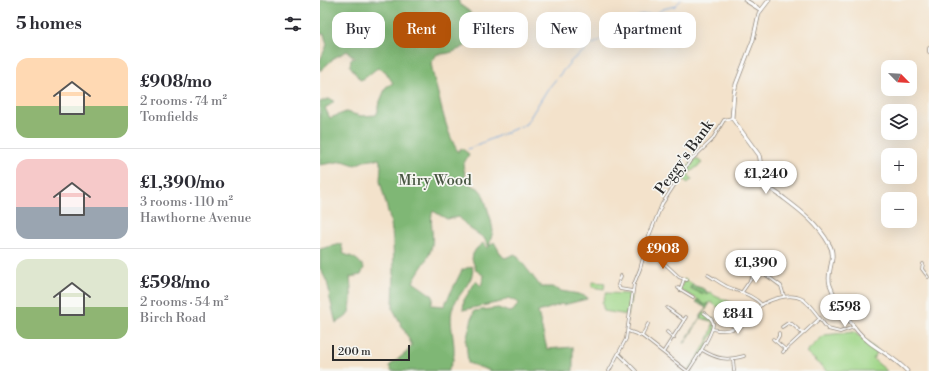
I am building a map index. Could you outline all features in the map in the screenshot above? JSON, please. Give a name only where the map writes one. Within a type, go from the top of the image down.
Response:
[{"type":"street","points":[[745,0],[761,10]]},
{"type":"street","points":[[769,0],[761,10],[735,88],[732,118],[757,152],[760,161],[760,173],[766,184],[810,219],[830,244],[833,254],[829,279],[830,285],[841,308],[854,327],[866,340],[908,371]]},
{"type":"street","name":"Peggy's Bank","points":[[609,371],[626,339],[632,291],[649,236],[662,204],[690,161],[712,140],[724,120],[732,118]]},
{"type":"street","points":[[646,246],[680,277],[688,280]]},
{"type":"street","points":[[747,261],[781,286],[784,296]]},
{"type":"street","points":[[923,264],[922,269],[929,277],[929,281]]},
{"type":"street","points":[[742,292],[758,269]]},
{"type":"street","points":[[708,274],[727,286],[758,300],[762,305]]},
{"type":"street","points":[[621,276],[618,285],[620,289],[632,291]]},
{"type":"street","points":[[684,279],[679,289],[693,297]]},
{"type":"street","points":[[712,329],[722,331],[735,329],[748,320],[762,305],[784,296],[793,296],[803,299],[828,329],[840,332],[854,327]]},
{"type":"street","points":[[663,352],[674,338],[685,319],[668,309],[672,306]]},
{"type":"street","points":[[628,331],[642,336],[688,371],[702,350],[712,329],[713,322],[704,314]]},
{"type":"street","points":[[783,352],[819,319]]},
{"type":"street","points":[[782,326],[788,323],[792,324],[802,334]]},
{"type":"street","points":[[642,336],[648,324]]},
{"type":"street","points":[[668,332],[674,338]]},
{"type":"street","points":[[776,341],[779,336],[778,333]]},
{"type":"street","points":[[773,339],[786,350]]},
{"type":"street","points":[[702,350],[722,359],[733,359],[742,356],[740,354]]},
{"type":"street","points":[[619,353],[619,355],[636,371]]},
{"type":"street","points":[[733,359],[734,371]]},
{"type":"green space","name":"Miry Wood","points":[[320,0],[459,0],[459,4],[470,12],[459,12],[459,48],[462,48],[451,52],[437,54],[431,63],[444,117],[449,134],[458,152],[461,148],[469,154],[463,165],[467,183],[478,188],[483,194],[493,231],[489,246],[494,242],[502,256],[505,258],[515,254],[541,287],[552,287],[561,291],[587,297],[587,299],[562,304],[538,312],[547,349],[573,347],[573,371],[491,371],[468,363],[466,341],[474,311],[498,308],[509,312],[513,311],[519,303],[508,298],[501,302],[463,310],[464,300],[476,281],[481,286],[484,276],[476,270],[472,259],[473,254],[483,243],[487,248],[489,247],[484,238],[469,228],[459,217],[447,219],[433,211],[431,218],[431,250],[413,282],[433,296],[431,305],[444,306],[462,270],[472,266],[473,271],[469,282],[457,299],[452,310],[451,321],[454,349],[453,358],[448,371],[392,371],[389,366],[407,352],[412,345],[393,309],[393,241],[391,223],[380,181],[381,165],[379,159],[364,161],[355,165],[343,161],[320,165],[320,102],[328,99],[333,100],[333,103],[325,108],[330,118],[346,112],[361,116],[376,115],[386,87],[393,83],[385,71],[378,68],[360,80],[350,66],[351,59],[355,58],[347,51],[334,58],[320,71],[320,60],[327,45],[324,34],[320,34]]},
{"type":"green space","points":[[696,158],[702,163],[688,174],[692,179],[688,183],[684,180],[687,174],[685,173],[688,166]]},
{"type":"green space","points":[[341,244],[344,254],[356,259],[364,268],[361,275],[350,277],[351,297],[349,312],[346,317],[336,323],[327,282],[320,268],[320,249]]},
{"type":"green space","points":[[684,279],[693,284],[690,288],[703,294],[711,292],[715,296],[738,305],[732,312],[724,316],[720,309],[711,302],[704,305],[699,300],[680,290]]},
{"type":"green space","points":[[592,282],[605,283],[604,289],[592,287]]},
{"type":"green space","points":[[692,285],[702,288],[709,293],[696,291],[690,287]]},
{"type":"green space","points":[[606,293],[629,294],[631,296],[628,315],[604,311],[602,303]]},
{"type":"green space","points":[[698,300],[704,305],[710,303],[684,343],[706,308],[696,302]]},
{"type":"green space","points":[[704,313],[711,319],[713,317],[717,330],[708,343],[706,352],[700,356],[691,371],[688,371],[704,348],[712,328],[713,322],[701,318]]},
{"type":"green space","points":[[854,332],[878,351],[873,359],[887,371],[827,371],[806,352],[824,335]]},
{"type":"waterway","points":[[468,149],[526,124],[547,90],[572,60],[608,33],[616,31],[628,21],[640,15],[657,13],[663,9],[675,6],[681,0]]}]
